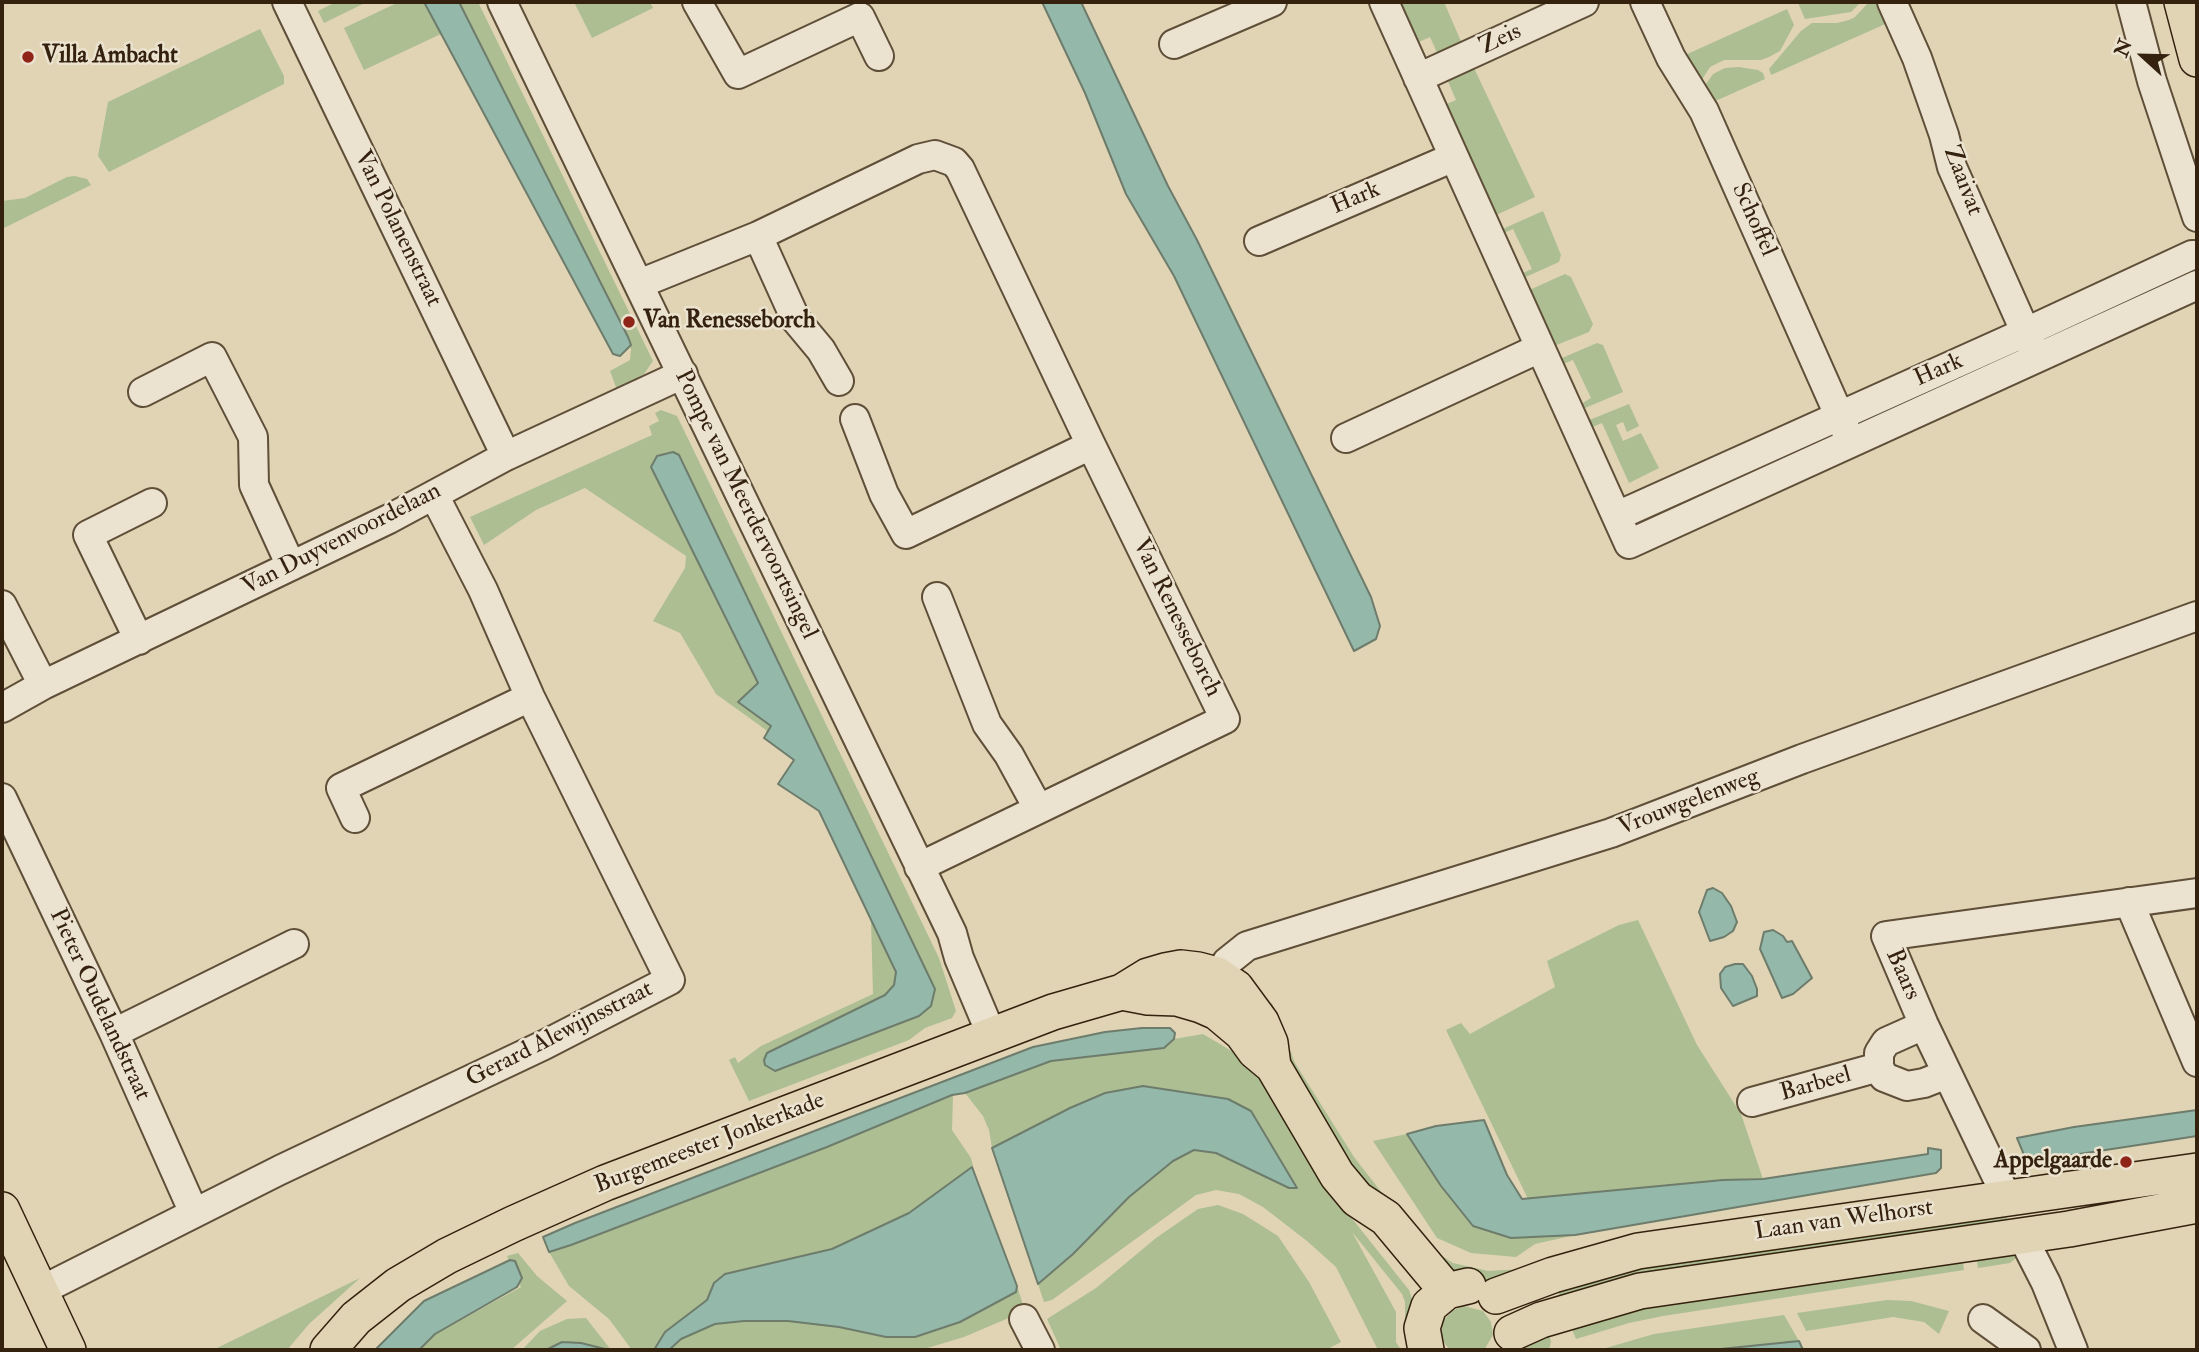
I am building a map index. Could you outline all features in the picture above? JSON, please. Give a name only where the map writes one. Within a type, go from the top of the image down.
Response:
[{"type":"main road","points":[[2182,2],[2197,59]]},
{"type":"main road","name":"Burgemeester Jonkerkade","points":[[328,1350],[356,1318],[398,1285],[447,1256],[513,1224],[605,1183],[1053,1012],[1122,992],[1148,997],[1177,998],[1209,990],[1228,1021],[1242,1033],[1255,1051],[1273,1066],[1337,1175],[1357,1199],[1368,1233],[1438,1298]]},
{"type":"main road","name":"Laan van Welhorst","points":[[1496,1296],[1553,1275],[1638,1251],[2197,1171]]},
{"type":"main road","name":"Laan van Welhorst","points":[[1510,1341],[1541,1320],[1640,1291],[2070,1230],[2197,1205]]},
{"type":"main road","points":[[2,1210],[68,1350]]},
{"type":"main road","points":[[1426,1350],[1422,1328],[1438,1298],[1459,1287],[1472,1286],[1496,1296],[1508,1313],[1510,1341]]},
{"type":"street","name":"Van Polanenstraat","points":[[287,2],[506,456]]},
{"type":"street","name":"Pompe van Meerdervoortsingel","points":[[502,2],[951,933],[959,958],[1001,1032]]},
{"type":"street","points":[[696,2],[738,74],[860,17],[880,56]]},
{"type":"street","points":[[1174,44],[1272,2]]},
{"type":"street","name":"Hark","points":[[1384,2],[1629,544],[2197,285]]},
{"type":"street","name":"Zeis","points":[[1418,78],[1584,2]]},
{"type":"street","name":"Schoffel","points":[[1645,2],[1671,58],[1704,111],[1851,443]]},
{"type":"street","name":"Zaaivat","points":[[1892,2],[1922,71],[1952,167],[2038,358]]},
{"type":"street","points":[[2130,2],[2152,81],[2197,217]]},
{"type":"street","name":"Van Renesseborch","points":[[639,284],[758,236],[918,159],[935,155],[954,162],[960,169],[1225,719],[919,867]]},
{"type":"street","name":"Hark","points":[[1259,241],[1454,157]]},
{"type":"street","points":[[758,236],[796,320],[821,350],[839,381]]},
{"type":"street","name":"Hark","points":[[1617,516],[2197,255]]},
{"type":"street","points":[[1346,438],[1540,348]]},
{"type":"street","points":[[143,393],[212,357],[253,437],[254,485],[291,565]]},
{"type":"street","name":"Van Duyvenvoordelaan","points":[[2,708],[43,685],[392,517],[506,456],[683,374]]},
{"type":"street","points":[[855,419],[884,494],[906,534],[1091,445]]},
{"type":"street","points":[[1681,487],[1695,514]]},
{"type":"street","name":"Gerard Alewijnsstraat","points":[[40,1290],[544,1045],[670,979],[530,697],[483,590],[433,495]]},
{"type":"street","points":[[139,640],[88,535],[152,503]]},
{"type":"street","points":[[937,597],[987,724],[1009,755],[1038,808]]},
{"type":"street","points":[[2,605],[43,685]]},
{"type":"street","name":"Vrouwgelenweg","points":[[1209,990],[1227,962],[1247,946],[1611,833],[1802,759],[2197,616]]},
{"type":"street","points":[[355,818],[341,788],[530,697]]},
{"type":"street","name":"Pieter Oudelandstraat","points":[[2,798],[114,1033],[194,1213]]},
{"type":"street","name":"Baars","points":[[2007,1198],[1924,1025],[1886,936],[2197,892]]},
{"type":"street","points":[[2129,902],[2197,1062]]},
{"type":"street","points":[[114,1033],[294,944]]},
{"type":"street","name":"Barbeel","points":[[1924,1025],[1886,1042],[1879,1052],[1879,1067],[1884,1077],[1907,1086],[1948,1074]]},
{"type":"street","name":"Barbeel","points":[[1752,1102],[1879,1067]]},
{"type":"street","points":[[2022,1236],[2046,1283],[2073,1350]]},
{"type":"street","points":[[1024,1319],[1040,1350]]},
{"type":"street","points":[[1983,1319],[2026,1350]]},
{"type":"shaded area","points":[[336,2],[367,2],[324,23],[318,11]]},
{"type":"shaded area","points":[[399,2],[426,2],[441,34],[364,70],[344,28]]},
{"type":"shaded area","points":[[424,2],[459,2],[628,337],[631,345],[620,356],[613,354]]},
{"type":"shaded area","points":[[459,2],[478,2],[653,361],[644,374],[617,390],[610,371],[630,360],[631,349]]},
{"type":"shaded area","points":[[574,2],[650,2],[653,8],[592,38]]},
{"type":"shaded area","points":[[1042,2],[1081,2],[1168,186],[1371,597],[1380,626],[1376,639],[1354,651],[1174,276],[1126,194],[1085,93]]},
{"type":"shaded area","points":[[1394,2],[1444,2],[1463,46],[1439,57],[1430,37],[1412,45]]},
{"type":"shaded area","points":[[1861,2],[1851,12],[1805,19],[1798,3]]},
{"type":"shaded area","points":[[1869,2],[1883,2],[1892,21],[1771,75],[1769,69],[1801,31],[1812,23],[1849,20]]},
{"type":"shaded area","points":[[1787,9],[1794,25],[1780,51],[1769,57],[1761,60],[1724,60],[1710,67],[1701,81],[1683,56]]},
{"type":"shaded area","points":[[260,29],[284,76],[284,84],[109,172],[98,156],[108,102]]},
{"type":"shaded area","points":[[1473,66],[1535,197],[1492,217],[1440,107],[1456,100],[1447,79]]},
{"type":"shaded area","points":[[1725,68],[1758,70],[1763,73],[1765,79],[1713,102],[1706,84],[1713,74]]},
{"type":"shaded area","points":[[67,177],[87,179],[91,185],[2,229],[2,201],[25,198]]},
{"type":"shaded area","points":[[1543,211],[1561,255],[1559,262],[1519,280],[1516,276],[1532,269],[1513,229],[1497,236],[1496,232]]},
{"type":"shaded area","points":[[1565,274],[1571,277],[1593,324],[1589,332],[1549,348],[1525,292]]},
{"type":"shaded area","points":[[1597,343],[1603,345],[1623,392],[1578,411],[1576,407],[1591,398],[1573,360],[1558,366],[1555,361]]},
{"type":"shaded area","points":[[1629,404],[1639,426],[1627,432],[1623,422],[1616,425],[1623,441],[1641,433],[1659,468],[1629,483],[1602,423],[1585,430],[1582,423]]},
{"type":"shaded area","points":[[661,410],[677,416],[939,958],[956,1011],[952,1018],[925,1028],[909,1040],[749,1101],[729,1060],[735,1057],[738,1063],[761,1046],[873,994],[871,920],[896,972],[894,985],[885,995],[919,1016],[662,454],[657,456],[651,467],[758,683],[739,701],[772,726],[767,734],[766,730],[716,694],[680,633],[653,621],[685,568],[686,556],[585,488],[536,510],[484,545],[470,517],[652,435],[649,426],[659,421],[655,413]]},
{"type":"shaded area","points":[[673,452],[679,455],[935,989],[931,1006],[919,1016],[775,1071],[765,1065],[767,1053],[885,995],[894,985],[896,972],[819,811],[778,784],[794,760],[764,738],[771,726],[738,702],[758,683],[651,467],[657,456]]},
{"type":"shaded area","points":[[1713,888],[1722,893],[1737,922],[1733,931],[1710,941],[1699,912],[1707,890]]},
{"type":"shaded area","points":[[1638,920],[1697,1045],[1741,1114],[1763,1179],[1528,1199],[1446,1030],[1461,1023],[1470,1034],[1555,987],[1547,961],[1619,925]]},
{"type":"shaded area","points":[[1773,930],[1787,942],[1792,941],[1812,978],[1793,994],[1782,998],[1760,949],[1764,932]]},
{"type":"shaded area","points":[[1743,964],[1752,976],[1757,996],[1733,1006],[1721,988],[1720,974],[1725,967]]},
{"type":"shaded area","points":[[1272,1003],[1295,1063],[1354,1157],[1396,1211],[1431,1249],[1453,1263],[1488,1271],[1523,1269],[1492,1281],[1454,1274],[1372,1192],[1330,1132],[1262,1010]]},
{"type":"shaded area","points":[[1170,1028],[1175,1033],[1174,1039],[1164,1048],[1051,1061],[965,1093],[952,1095],[827,1147],[549,1252],[543,1237],[1033,1047],[1105,1032]]},
{"type":"shaded area","points":[[1229,1033],[1235,1038],[1338,1201],[1409,1290],[1415,1308],[1409,1350],[1405,1336],[1405,1302],[1402,1294],[1352,1232],[1396,1312],[1396,1342],[1401,1350],[1378,1350],[1336,1267],[1307,1241],[1263,1207],[1239,1194],[1216,1190],[1196,1195],[1052,1300],[1044,1302],[1038,1284],[1073,1254],[1129,1197],[1173,1161],[1194,1150],[1216,1153],[1289,1188],[1228,1099],[1143,1086],[1070,1108],[992,1148],[983,1116],[965,1093],[1051,1061],[1163,1048],[1174,1039],[1203,1034],[1235,1053],[1223,1040]]},
{"type":"shaded area","points":[[1143,1086],[1228,1099],[1251,1111],[1297,1188],[1289,1188],[1216,1153],[1194,1150],[1173,1161],[1129,1197],[1073,1254],[1038,1284],[992,1148],[1105,1093]]},
{"type":"shaded area","points":[[953,1095],[952,1130],[971,1158],[975,1174],[972,1167],[909,1213],[832,1249],[725,1274],[714,1283],[707,1300],[665,1332],[654,1350],[632,1350],[609,1319],[569,1286],[549,1252],[827,1147]]},
{"type":"shaded area","points":[[2197,1110],[2197,1136],[2027,1162],[2017,1138],[2074,1127]]},
{"type":"shaded area","points":[[1484,1120],[1507,1175],[1522,1199],[1723,1180],[1763,1179],[1928,1154],[1928,1148],[1941,1150],[1941,1168],[1936,1173],[1575,1235],[1511,1238],[1473,1226],[1441,1186],[1407,1134],[1436,1126]]},
{"type":"shaded area","points":[[1407,1134],[1441,1186],[1473,1226],[1511,1238],[1575,1235],[1535,1244],[1516,1257],[1471,1253],[1437,1238],[1373,1141]]},
{"type":"shaded area","points":[[972,1167],[1017,1286],[1016,1292],[960,1322],[915,1337],[886,1337],[839,1327],[788,1321],[744,1321],[715,1324],[681,1339],[669,1350],[654,1350],[665,1332],[707,1300],[714,1283],[725,1274],[832,1249],[909,1213]]},
{"type":"shaded area","points":[[1218,1205],[1243,1214],[1278,1236],[1309,1282],[1341,1342],[1326,1350],[1061,1350],[1047,1319],[1096,1288],[1156,1238],[1198,1209]]},
{"type":"shaded area","points":[[2002,1208],[2011,1226],[1561,1300],[1556,1286],[1660,1256]]},
{"type":"shaded area","points":[[2013,1248],[2017,1257],[2010,1263],[1978,1268],[1976,1253]]},
{"type":"shaded area","points":[[518,1253],[537,1276],[567,1301],[511,1350],[419,1350],[435,1334],[521,1287],[507,1256]]},
{"type":"shaded area","points":[[1962,1255],[1964,1270],[1663,1316],[1576,1339],[1567,1317]]},
{"type":"shaded area","points":[[510,1260],[515,1261],[522,1278],[517,1287],[435,1334],[419,1350],[375,1350],[424,1301]]},
{"type":"shaded area","points":[[360,1278],[309,1324],[287,1350],[213,1350]]},
{"type":"shaded area","points":[[1017,1286],[1025,1311],[964,1337],[924,1349],[669,1350],[681,1339],[715,1324],[744,1321],[788,1321],[839,1327],[886,1337],[1016,1292]]},
{"type":"shaded area","points":[[1887,1300],[1911,1301],[1949,1311],[1939,1334],[1924,1322],[1893,1317],[1806,1331],[1797,1313]]},
{"type":"shaded area","points":[[1464,1306],[1483,1311],[1491,1322],[1493,1335],[1484,1350],[1450,1350],[1443,1341],[1443,1321],[1452,1311]]},
{"type":"shaded area","points":[[1784,1315],[1799,1341],[1710,1350],[1599,1350],[1654,1334]]},
{"type":"shaded area","points":[[586,1318],[611,1350],[562,1342],[546,1350],[522,1350],[540,1331],[567,1319]]},
{"type":"shaded area","points":[[1545,1326],[1551,1341],[1550,1347],[1546,1350],[1519,1350],[1521,1345]]},
{"type":"shaded area","points":[[1799,1341],[1803,1350],[1711,1350]]},
{"type":"shaded area","points":[[562,1342],[581,1343],[609,1350],[546,1350]]},
{"type":"place","name":"Villa Ambacht","points":[[28,57]]},
{"type":"place","name":"Van Renesseborch","points":[[629,322]]},
{"type":"place","name":"Appelgaarde","points":[[2126,1162]]}]
